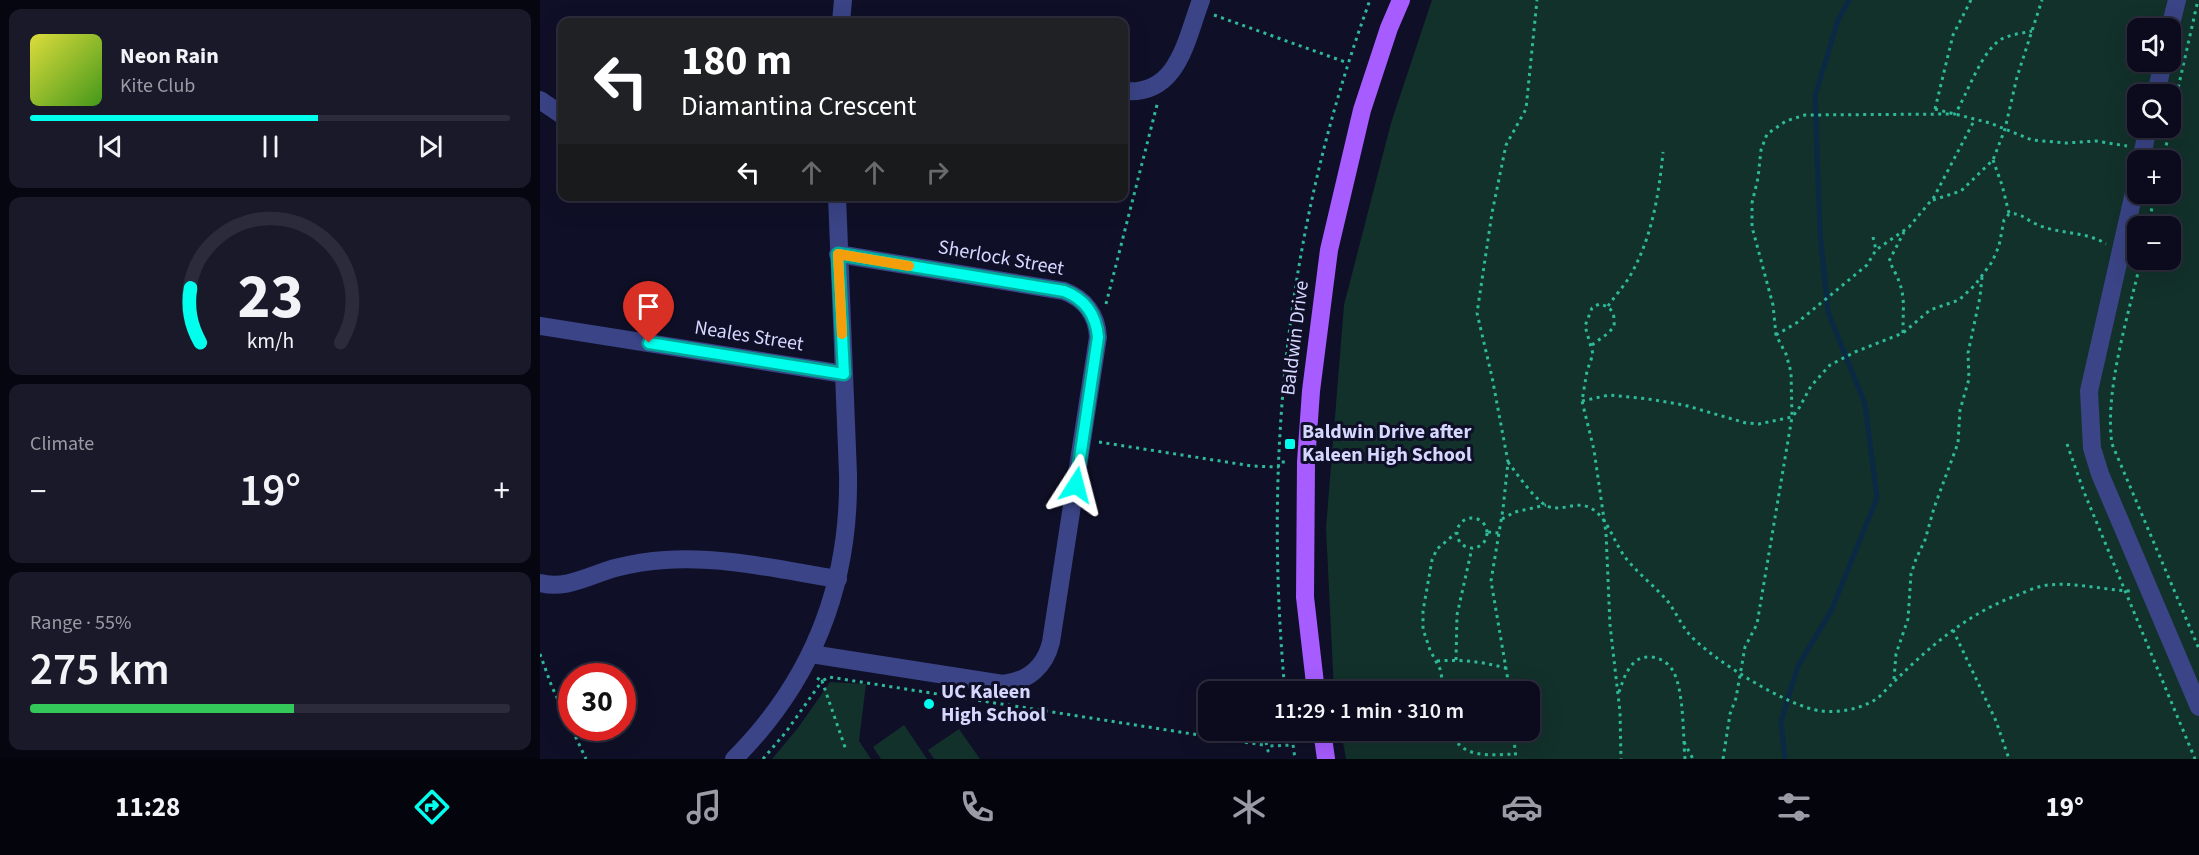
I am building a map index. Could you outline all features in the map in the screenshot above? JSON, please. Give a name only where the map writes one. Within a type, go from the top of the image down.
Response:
[{"type":"main road","name":"Baldwin Drive","points":[[1315,681],[1305,597],[1306,462],[1311,391],[1329,250],[1362,110],[1389,28],[1401,0]]},
{"type":"main road","points":[[1324,741],[1326,759]]},
{"type":"street","points":[[841,18],[843,0]]},
{"type":"street","points":[[2172,18],[2176,0]]},
{"type":"street","points":[[1128,90],[1142,91],[1157,85],[1175,67],[1200,5]]},
{"type":"street","points":[[540,100],[558,112]]},
{"type":"street","points":[[734,759],[784,701],[802,670],[822,630],[838,579],[846,535],[849,500],[837,201]]},
{"type":"street","points":[[2131,204],[2090,392],[2092,448],[2100,474],[2199,707]]},
{"type":"street","name":"Sherlock Street","points":[[838,254],[1057,289],[1078,298],[1093,315]]},
{"type":"street","points":[[810,654],[995,683],[1012,683],[1034,672],[1045,658],[1051,642],[1098,345],[1098,330],[1093,315]]},
{"type":"street","name":"Neales Street","points":[[540,326],[844,374]]},
{"type":"street","points":[[540,583],[566,585],[618,567],[687,559],[734,563],[838,579]]},
{"type":"path","points":[[1508,681],[1491,581],[1502,519],[1508,462],[1477,313],[1492,213],[1506,145],[1526,109],[1537,0]]},
{"type":"path","points":[[1934,115],[1953,36],[1971,0]]},
{"type":"path","points":[[1931,200],[1961,191],[1993,160],[2005,129],[2017,76],[2042,0]]},
{"type":"path","points":[[2179,84],[2198,0]]},
{"type":"path","points":[[1200,5],[1348,63]]},
{"type":"path","points":[[1955,114],[1976,70],[1995,43],[2002,38],[2032,31]]},
{"type":"path","points":[[1093,315],[1102,312],[1107,302],[1159,96],[1157,85]]},
{"type":"path","points":[[1935,109],[1975,119],[2032,140],[2066,143],[2096,141],[2127,150]]},
{"type":"path","points":[[1723,759],[1730,714],[1736,698],[1745,647],[1757,624],[1792,417],[1791,372],[1786,354],[1776,335],[1773,305],[1752,227],[1752,203],[1761,150],[1767,134],[1786,121],[1805,115],[1955,114]]},
{"type":"path","points":[[1903,333],[1904,295],[1900,280],[1889,261],[1905,231],[1931,200],[1975,119]]},
{"type":"path","points":[[1608,306],[1630,275],[1651,226],[1663,152]]},
{"type":"path","points":[[1993,160],[2002,184],[2009,214]]},
{"type":"path","points":[[1582,401],[1609,395],[1648,399],[1684,405],[1746,423],[1767,423],[1792,417],[1811,386],[1830,365],[1855,352],[1903,333],[1930,310],[1959,300],[1992,262],[1999,246],[2004,220],[2009,214],[2016,213],[2025,216],[2035,224],[2086,234],[2120,253]]},
{"type":"path","points":[[1776,335],[1798,322],[1867,265],[1876,250],[1905,231]]},
{"type":"path","points":[[1873,237],[1876,250]]},
{"type":"path","points":[[2139,270],[2114,380],[2109,426],[2112,444],[2199,649]]},
{"type":"path","points":[[1894,681],[1896,654],[1908,619],[1911,574],[1958,443],[1960,410],[1969,379],[1968,353],[1980,297],[1982,275]]},
{"type":"path","points":[[1592,345],[1614,327],[1613,312],[1608,306],[1599,304],[1592,308],[1587,318],[1585,326],[1593,354],[1587,371],[1582,401],[1594,450],[1602,518],[1606,533],[1610,625],[1618,694],[1621,759]]},
{"type":"path","points":[[1083,440],[1252,466],[1278,467],[1281,462],[1306,462]]},
{"type":"path","points":[[2067,444],[2084,492],[2195,759]]},
{"type":"path","points":[[1508,462],[1546,505]]},
{"type":"path","points":[[1502,519],[1515,512],[1546,505],[1557,508],[1571,504],[1583,505],[1594,510],[1602,518],[1626,558],[1670,605],[1690,635],[1749,680],[1798,705],[1821,711],[1848,711],[1869,704],[1926,651],[1953,630],[1991,606],[2047,585],[2077,585],[2125,591],[2148,586]]},
{"type":"path","points":[[1442,681],[1423,629],[1423,611],[1432,560],[1437,549],[1456,533],[1464,519],[1474,517],[1484,522],[1488,532],[1485,542],[1472,548],[1463,545],[1456,533]]},
{"type":"path","points":[[1488,532],[1499,532]]},
{"type":"path","points":[[1456,660],[1457,615],[1472,548]]},
{"type":"path","points":[[1953,630],[1996,721],[2009,759]]},
{"type":"path","points":[[540,654],[552,687],[586,759]]},
{"type":"path","points":[[1618,694],[1626,671],[1632,664],[1648,656],[1664,661],[1674,672],[1679,687],[1685,759]]},
{"type":"path","points":[[1436,662],[1456,660],[1484,662],[1506,668]]},
{"type":"path","points":[[802,670],[822,681],[846,750]]},
{"type":"path","points":[[763,759],[786,732],[822,681],[829,676],[1263,745],[1266,742],[1268,751],[1270,746],[1293,744]]},
{"type":"path","points":[[1684,740],[1693,759]]},
{"type":"path","points":[[1293,741],[1295,759]]},
{"type":"path","points":[[1454,741],[1460,749],[1467,753],[1515,754]]},
{"type":"path","points":[[1514,741],[1516,759]]},
{"type":"green space","points":[[1432,0],[2199,0],[2199,759],[1346,759],[1343,741],[1540,741],[1540,681],[1333,681],[1326,528],[1344,305],[1391,123]]},
{"type":"green space","points":[[830,682],[866,684],[859,741],[871,759],[772,759],[798,728]]},
{"type":"green space","points":[[904,725],[927,759],[881,759],[873,747]]},
{"type":"green space","points":[[959,729],[980,759],[934,759],[928,750]]},
{"type":"waterway","points":[[1785,759],[1781,721],[1798,666],[1831,611],[1877,498],[1865,404],[1828,312],[1820,232],[1815,96],[1838,20],[1849,0]]},
{"type":"slow traffic","points":[[842,334],[838,254],[909,266]]},
{"type":"place","name":"Baldwin Drive after Kaleen High School","points":[[1290,444]]},
{"type":"place","name":"UC Kaleen High School","points":[[929,704]]},
{"type":"route","points":[[649,343],[844,374],[838,254],[1064,291],[1084,302],[1093,315],[1098,330],[1098,345],[1076,485]]}]
